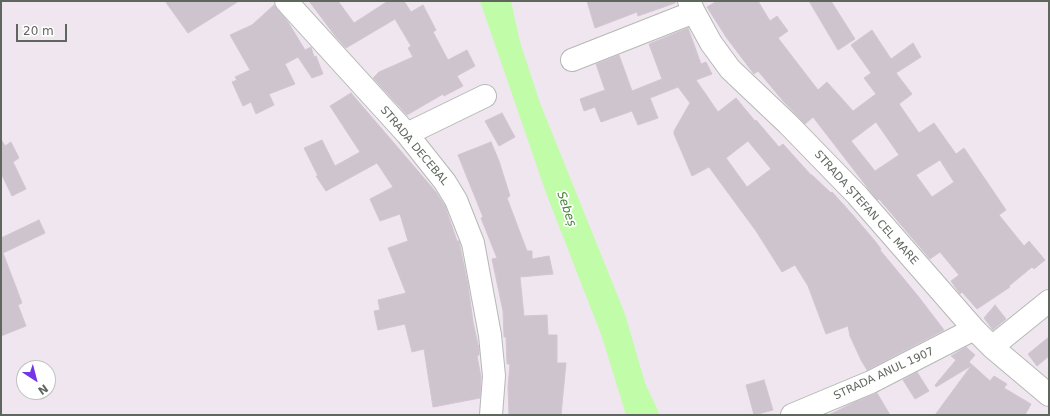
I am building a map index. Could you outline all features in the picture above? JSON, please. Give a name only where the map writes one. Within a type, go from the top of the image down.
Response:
[{"type":"street","name":"STRADA DECEBAL","points":[[286,1],[407,134],[445,182],[456,200],[473,243],[490,335],[494,376],[491,415]]},
{"type":"street","name":"STRADA ȘTEFAN CEL MARE","points":[[572,60],[692,7],[711,43],[730,69],[788,124],[857,195],[974,329],[992,347],[1049,395]]},
{"type":"street","points":[[407,134],[485,96]]},
{"type":"street","points":[[992,347],[1049,301]]},
{"type":"street","name":"STRADA ANUL 1907","points":[[792,415],[871,382],[974,329]]},
{"type":"water","name":"Sebeș","points":[[480,1],[511,1],[520,42],[540,103],[625,314],[645,383],[660,415],[626,415],[602,337],[546,193]]},
{"type":"building","points":[[165,1],[239,1],[188,33]]},
{"type":"building","points":[[309,1],[338,1],[354,23],[388,1],[404,1],[411,12],[423,5],[436,30],[433,32],[448,60],[467,50],[475,66],[457,76],[463,86],[444,96],[443,94],[407,115],[373,78],[379,72],[413,57],[408,48],[411,46],[395,19],[346,48]]},
{"type":"building","points":[[587,1],[675,1],[675,3],[638,16],[637,12],[595,28]]},
{"type":"building","points":[[717,1],[758,1],[770,21],[777,16],[788,31],[778,38],[818,90],[827,82],[853,111],[876,94],[864,78],[871,73],[851,45],[872,30],[891,59],[913,43],[921,57],[896,73],[912,94],[899,104],[919,133],[934,123],[956,154],[964,148],[1006,210],[999,215],[1024,246],[1029,241],[1045,260],[1034,269],[1032,267],[1009,286],[1010,287],[977,309],[962,292],[960,294],[951,281],[959,275],[940,252],[930,259],[879,199],[878,200],[874,196],[813,117],[805,124],[758,71],[754,74],[726,37],[707,7]],"holes":[[[876,122],[899,155],[875,171],[851,141]],[[940,160],[954,182],[932,197],[916,175]]]},
{"type":"building","points":[[809,1],[831,1],[855,39],[838,50]]},
{"type":"building","points":[[274,5],[288,22],[305,50],[311,47],[314,57],[316,56],[323,74],[312,78],[298,57],[285,64],[295,84],[269,94],[274,105],[256,114],[251,102],[243,106],[232,82],[237,80],[235,77],[250,70],[230,35],[252,25]]},
{"type":"building","points":[[688,28],[701,64],[706,62],[712,74],[696,80],[718,112],[736,98],[779,147],[783,144],[811,175],[831,193],[832,192],[852,214],[875,241],[881,249],[880,250],[944,330],[867,370],[850,336],[848,326],[826,334],[808,286],[795,265],[782,272],[756,231],[709,167],[692,176],[674,134],[674,131],[690,103],[678,87],[650,98],[658,118],[638,125],[632,111],[601,122],[595,107],[584,111],[580,99],[605,90],[596,64],[619,55],[632,91],[662,79],[649,44]],"holes":[[[748,141],[771,169],[747,187],[726,158]]]},
{"type":"building","points":[[351,93],[436,192],[445,206],[457,241],[459,241],[468,285],[473,322],[479,349],[479,355],[477,356],[481,377],[480,398],[433,407],[424,349],[412,352],[405,324],[378,330],[374,311],[380,310],[378,300],[406,293],[388,248],[408,241],[400,214],[380,221],[370,199],[393,187],[377,163],[326,191],[316,176],[318,176],[304,148],[322,140],[335,166],[360,152],[330,106]]},
{"type":"building","points":[[502,113],[515,137],[499,146],[485,121]]},
{"type":"building","points":[[1,139],[5,146],[11,142],[19,158],[13,162],[26,189],[12,196],[1,173]]},
{"type":"building","points":[[491,142],[499,161],[510,196],[507,198],[527,251],[532,251],[532,259],[549,256],[553,274],[520,277],[524,316],[547,315],[548,335],[557,335],[557,363],[566,363],[561,415],[509,415],[508,387],[510,364],[507,364],[503,311],[492,259],[497,258],[481,218],[483,217],[458,155]]},
{"type":"building","points":[[39,220],[45,233],[3,253],[22,303],[18,305],[26,326],[1,336],[1,238]]},
{"type":"building","points":[[995,305],[1006,319],[993,330],[984,318]]},
{"type":"building","points":[[1049,337],[1049,356],[1037,366],[1028,354]]},
{"type":"building","points":[[966,347],[975,355],[969,362],[990,381],[994,376],[1007,384],[1004,388],[1031,404],[1025,415],[935,415],[971,366],[936,387],[935,385],[956,360],[951,356]]},
{"type":"building","points":[[917,372],[929,391],[915,399],[903,380]]},
{"type":"building","points":[[764,380],[773,410],[754,415],[746,385]]},
{"type":"building","points":[[877,393],[890,415],[829,415],[857,401]]}]
